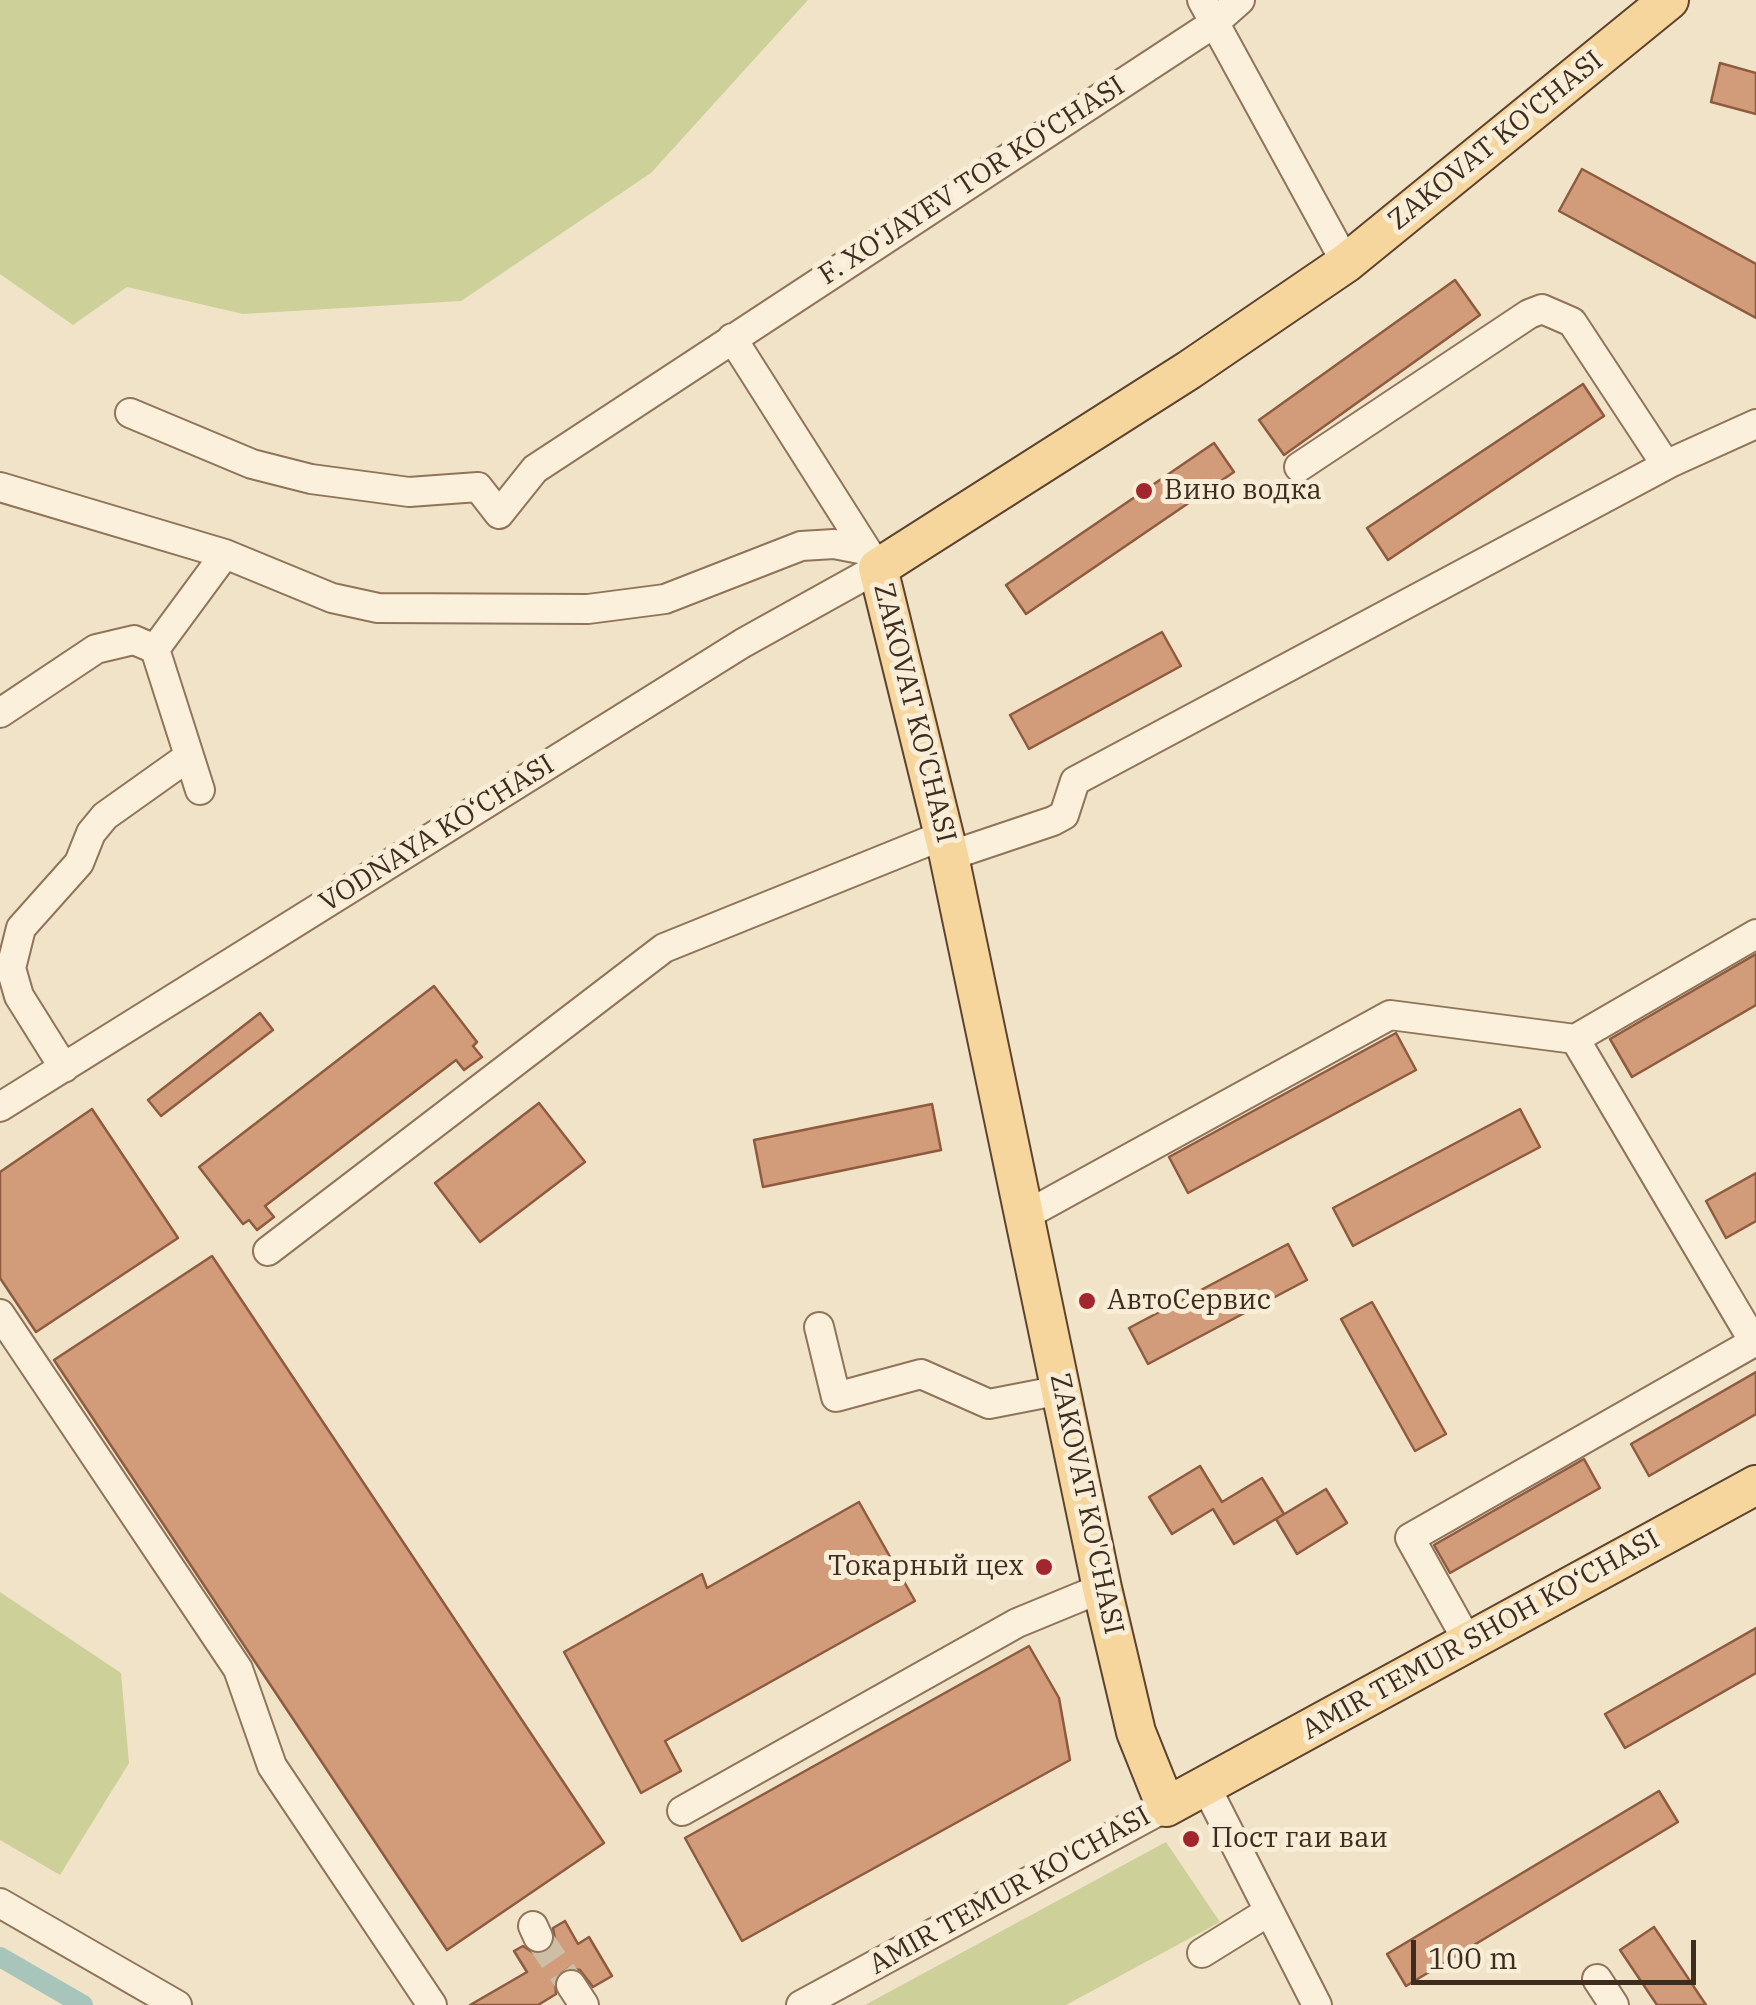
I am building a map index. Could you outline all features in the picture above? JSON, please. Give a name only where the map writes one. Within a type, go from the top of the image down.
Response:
[{"type":"main road","name":"ZAKOVAT KO'CHASI","points":[[1166,1806],[1136,1732],[1102,1588],[947,845],[872,559],[1189,370],[1346,263],[1669,0]]},
{"type":"main road","name":"AMIR TEMUR SHOH KO‘CHASI","points":[[1166,1806],[1756,1484]]},
{"type":"street","name":"F. XO‘JAYEV TOR KO‘CHASI","points":[[130,412],[252,464],[311,479],[409,492],[478,487],[499,514],[535,469],[1207,12],[1240,0]]},
{"type":"street","points":[[1207,12],[1346,263]]},
{"type":"street","points":[[1299,468],[1528,314],[1542,309],[1572,322],[1666,465]]},
{"type":"street","points":[[732,338],[872,559]]},
{"type":"street","points":[[268,1252],[664,948],[947,845],[1053,822],[1064,814],[1075,781],[1666,465],[1756,424]]},
{"type":"street","points":[[0,487],[225,554],[332,598],[378,608],[588,609],[665,599],[801,546],[834,544],[872,559]]},
{"type":"street","points":[[155,649],[225,554]]},
{"type":"street","name":"VODNAYA KO‘CHASI","points":[[0,1107],[872,559]]},
{"type":"street","points":[[0,714],[96,650],[134,640],[155,649],[200,790]]},
{"type":"street","points":[[64,1068],[19,996],[11,968],[21,928],[79,863],[91,833],[105,816],[188,757]]},
{"type":"street","points":[[1026,1216],[1390,1016],[1575,1039],[1756,934]]},
{"type":"street","points":[[1467,1640],[1410,1538],[1755,1341],[1575,1039]]},
{"type":"street","points":[[0,1314],[238,1669],[272,1766],[432,2005]]},
{"type":"street","points":[[819,1327],[836,1397],[921,1374],[990,1404],[1062,1390]]},
{"type":"street","points":[[682,1811],[1016,1623],[1102,1588]]},
{"type":"street","points":[[1206,1785],[1317,2005]]},
{"type":"street","name":"AMIR TEMUR KO'CHASI","points":[[801,2005],[1166,1806]]},
{"type":"street","points":[[0,1903],[178,2005]]},
{"type":"street","points":[[1202,1953],[1268,1912]]},
{"type":"street","points":[[1596,1979],[1614,2005]]},
{"type":"green space","points":[[0,0],[808,0],[651,173],[461,301],[243,314],[127,287],[73,325],[0,274]]},
{"type":"green space","points":[[0,1592],[121,1673],[129,1763],[60,1875],[0,1840]]},
{"type":"green space","points":[[1166,1842],[1220,1922],[1066,2005],[865,2005]]},
{"type":"building","points":[[1720,63],[1756,73],[1756,114],[1711,102]]},
{"type":"building","points":[[1582,169],[1756,264],[1756,318],[1559,211]]},
{"type":"building","points":[[1455,280],[1480,315],[1284,455],[1259,420]]},
{"type":"building","points":[[1583,384],[1604,416],[1388,560],[1367,528]]},
{"type":"building","points":[[1214,443],[1234,472],[1026,614],[1006,585]]},
{"type":"building","points":[[1162,632],[1181,666],[1029,749],[1010,715]]},
{"type":"building","points":[[1756,954],[1756,1005],[1632,1077],[1610,1039]]},
{"type":"building","points":[[434,986],[477,1042],[473,1046],[482,1057],[464,1070],[456,1060],[265,1206],[274,1217],[257,1230],[249,1220],[243,1224],[199,1167]]},
{"type":"building","points":[[260,1013],[273,1030],[161,1116],[148,1100]]},
{"type":"building","points":[[1396,1033],[1416,1070],[1188,1193],[1169,1157]]},
{"type":"building","points":[[539,1103],[585,1162],[480,1242],[435,1183]]},
{"type":"building","points":[[932,1104],[941,1150],[763,1187],[754,1140]]},
{"type":"building","points":[[92,1109],[178,1238],[36,1332],[0,1278],[0,1172]]},
{"type":"building","points":[[1520,1109],[1540,1147],[1353,1246],[1333,1208]]},
{"type":"building","points":[[1756,1173],[1756,1221],[1726,1238],[1706,1201]]},
{"type":"building","points":[[1288,1244],[1307,1280],[1148,1364],[1129,1328]]},
{"type":"building","points":[[212,1256],[604,1843],[447,1950],[54,1360]]},
{"type":"building","points":[[1372,1302],[1446,1434],[1415,1451],[1341,1319]]},
{"type":"building","points":[[1756,1372],[1756,1414],[1649,1476],[1631,1444]]},
{"type":"building","points":[[1584,1459],[1600,1488],[1450,1573],[1434,1545]]},
{"type":"building","points":[[1200,1466],[1222,1502],[1262,1478],[1284,1514],[1234,1544],[1213,1509],[1172,1534],[1149,1497]]},
{"type":"building","points":[[1326,1489],[1347,1523],[1297,1554],[1276,1519]]},
{"type":"building","points":[[859,1502],[915,1601],[665,1741],[681,1771],[641,1793],[564,1652],[702,1574],[707,1588]]},
{"type":"building","points":[[1756,1628],[1756,1673],[1625,1748],[1605,1714]]},
{"type":"building","points":[[1029,1646],[1059,1698],[1070,1760],[742,1941],[685,1838]]},
{"type":"building","points":[[1659,1791],[1678,1822],[1406,1986],[1387,1954]]},
{"type":"building","points":[[565,1921],[578,1944],[589,1937],[612,1976],[593,1987],[580,1970],[569,1968],[555,1978],[556,1994],[538,2005],[470,2005],[527,1972],[514,1951],[523,1946],[535,1954],[546,1952],[555,1940],[553,1928]]},
{"type":"building","points":[[1654,1927],[1706,2005],[1657,2005],[1620,1950]]},
{"type":"waterway","points":[[0,1957],[83,2005]]},
{"type":"tunnel","points":[[538,1937],[571,1985]]},
{"type":"place","name":"Вино водка","points":[[1144,491]]},
{"type":"place","name":"АвтоСервис","points":[[1087,1301]]},
{"type":"place","name":"Токарный цех","points":[[1044,1567]]},
{"type":"place","name":"Пост гаи ваи","points":[[1191,1839]]}]
